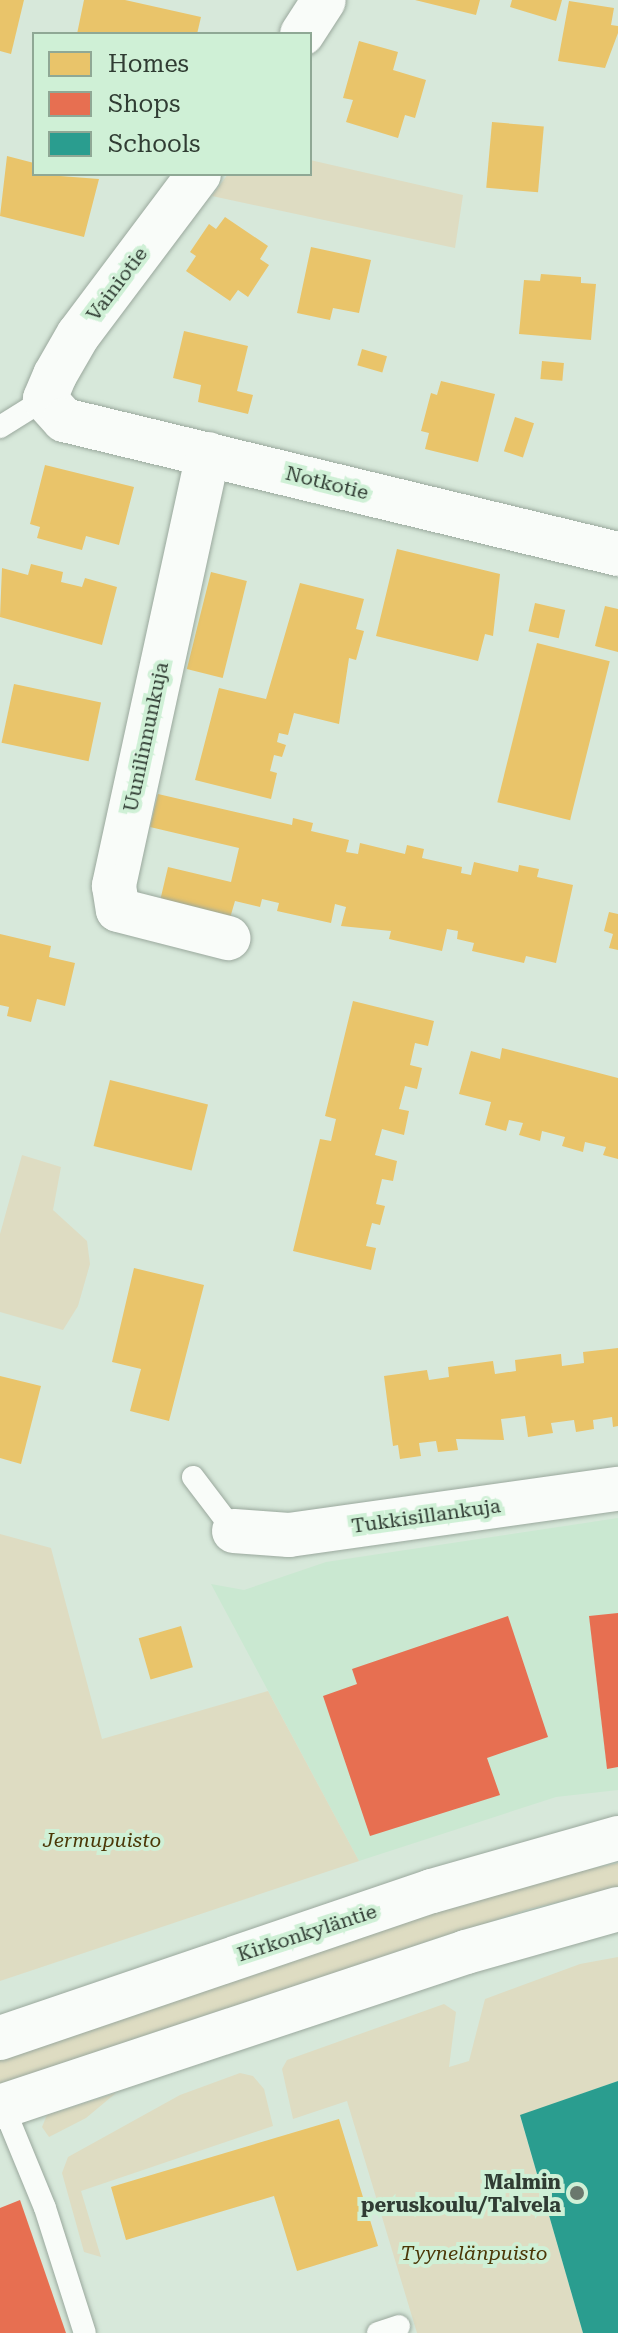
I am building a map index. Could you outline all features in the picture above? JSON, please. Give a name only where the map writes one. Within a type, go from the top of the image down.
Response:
[{"type":"street","points":[[303,32],[324,0]]},
{"type":"street","name":"Vainiotie","points":[[45,399],[78,335],[197,176]]},
{"type":"street","name":"Notkotie","points":[[45,399],[64,420],[618,554]]},
{"type":"street","name":"Uunilinnunkuja","points":[[208,454],[114,886],[118,910],[228,938]]},
{"type":"street","name":"Tukkisillankuja","points":[[234,1531],[289,1535],[618,1489]]},
{"type":"street","name":"Kirkonkyläntie","points":[[0,2038],[432,1891],[618,1838]]},
{"type":"street","points":[[2,2106],[466,1952],[618,1909]]},
{"type":"lane","points":[[0,427],[45,399]]},
{"type":"lane","points":[[193,1477],[234,1531]]},
{"type":"lane","points":[[2,2106],[45,2208],[85,2333]]},
{"type":"shaded area","points":[[618,1518],[618,1790],[556,1797],[359,1861],[211,1584],[244,1590],[326,1562]]},
{"type":"green space","points":[[312,160],[463,195],[455,248],[212,196],[227,176],[312,176]]},
{"type":"green space","points":[[22,1155],[61,1167],[53,1210],[87,1241],[90,1264],[78,1306],[63,1330],[0,1312],[0,1234]]},
{"type":"green space","name":"Jermupuisto","points":[[0,1534],[51,1548],[102,1739],[268,1691],[359,1861],[0,1981]]},
{"type":"green space","points":[[618,1863],[618,1888],[529,1909],[0,2086],[0,2057],[381,1927],[532,1881]]},
{"type":"green space","name":"Tyynelänpuisto","points":[[618,1957],[618,2081],[520,2116],[583,2333],[417,2333],[347,2101],[293,2119],[282,2069],[287,2060],[444,2004],[456,2012],[449,2067],[469,2061],[485,1999],[580,1964]]},
{"type":"green space","points":[[240,2073],[253,2076],[264,2089],[273,2126],[81,2191],[101,2257],[84,2252],[62,2173],[68,2157],[180,2095]]},
{"type":"green space","points":[[116,2093],[86,2118],[49,2137],[42,2127],[47,2115]]},
{"type":"building: Homes","points":[[0,0],[24,0],[11,54],[0,51]]},
{"type":"building: Homes","points":[[84,0],[125,0],[201,17],[197,32],[77,32]]},
{"type":"building: Homes","points":[[415,0],[480,0],[476,15]]},
{"type":"building: Homes","points":[[512,0],[562,0],[556,21],[510,7]]},
{"type":"building: Homes","points":[[569,1],[614,8],[611,25],[618,26],[618,33],[605,68],[558,61]]},
{"type":"building: Homes","points":[[359,41],[398,52],[393,70],[426,80],[415,118],[405,115],[398,138],[346,122],[353,100],[343,98]]},
{"type":"building: Homes","points":[[492,122],[544,127],[538,192],[486,188]]},
{"type":"building: Homes","points":[[7,156],[32,162],[32,176],[99,179],[84,237],[0,216]]},
{"type":"building: Homes","points":[[225,217],[268,246],[260,259],[269,265],[248,297],[238,290],[230,301],[186,271],[196,256],[190,252],[209,224],[216,229]]},
{"type":"building: Homes","points":[[311,247],[371,260],[359,313],[333,308],[330,320],[297,313]]},
{"type":"building: Homes","points":[[541,274],[581,277],[581,283],[596,284],[591,340],[519,334],[524,280],[540,281]]},
{"type":"building: Homes","points":[[184,331],[248,346],[237,391],[253,395],[248,414],[198,402],[201,385],[173,378]]},
{"type":"building: Homes","points":[[362,349],[387,356],[382,373],[357,365]]},
{"type":"building: Homes","points":[[542,361],[564,363],[562,381],[540,379]]},
{"type":"building: Homes","points":[[441,381],[495,394],[478,462],[425,449],[429,433],[421,431],[431,393],[437,395]]},
{"type":"building: Homes","points":[[515,417],[534,423],[523,457],[504,451]]},
{"type":"building: Homes","points":[[45,465],[134,487],[119,545],[86,536],[82,550],[37,538],[40,527],[30,524]]},
{"type":"building: Homes","points":[[397,549],[500,574],[493,636],[485,634],[478,661],[376,636]]},
{"type":"building: Homes","points":[[31,564],[63,572],[61,582],[82,587],[85,578],[117,587],[102,645],[0,617],[2,568],[28,575]]},
{"type":"building: Homes","points":[[211,572],[247,581],[223,678],[187,669]]},
{"type":"building: Homes","points":[[300,583],[364,599],[356,629],[364,631],[356,660],[349,658],[339,724],[294,713],[288,735],[279,733],[277,742],[286,745],[282,757],[274,755],[270,771],[277,773],[271,799],[195,780],[219,688],[266,699]]},
{"type":"building: Homes","points":[[535,603],[565,610],[559,638],[528,631]]},
{"type":"building: Homes","points":[[605,606],[618,609],[618,652],[595,646]]},
{"type":"building: Homes","points":[[537,643],[610,661],[570,820],[497,802]]},
{"type":"building: Homes","points":[[14,684],[101,703],[89,761],[2,743]]},
{"type":"building: Homes","points":[[158,794],[292,825],[293,818],[313,823],[311,831],[349,840],[346,852],[358,854],[360,843],[405,854],[407,845],[424,849],[422,858],[462,867],[461,873],[471,875],[474,862],[518,872],[519,865],[539,869],[537,877],[573,885],[556,963],[526,956],[524,963],[472,951],[474,943],[457,939],[458,931],[447,929],[442,951],[389,939],[391,931],[341,926],[346,907],[335,904],[331,923],[277,911],[279,903],[262,899],[260,907],[235,901],[230,918],[160,901],[168,867],[231,882],[239,848],[150,827]]},
{"type":"building: Homes","points":[[609,912],[618,914],[618,950],[609,948],[613,934],[604,931]]},
{"type":"building: Homes","points":[[0,934],[51,946],[49,957],[75,963],[65,1006],[37,999],[31,1022],[7,1016],[9,1007],[0,1005]]},
{"type":"building: Homes","points":[[353,1001],[434,1021],[428,1046],[415,1043],[410,1065],[422,1068],[417,1089],[405,1086],[399,1109],[409,1111],[404,1135],[382,1129],[375,1155],[397,1161],[393,1181],[382,1179],[376,1204],[385,1206],[380,1225],[372,1223],[366,1246],[376,1248],[371,1270],[293,1251],[320,1139],[331,1141],[336,1119],[325,1116]]},
{"type":"building: Homes","points":[[502,1048],[618,1078],[618,1159],[603,1155],[606,1147],[585,1142],[583,1152],[562,1146],[565,1137],[542,1131],[540,1141],[519,1135],[523,1123],[509,1120],[506,1131],[485,1125],[491,1102],[459,1094],[471,1051],[500,1059]]},
{"type":"building: Homes","points":[[110,1080],[208,1104],[192,1170],[94,1146]]},
{"type":"building: Homes","points":[[134,1268],[204,1285],[169,1421],[130,1411],[141,1369],[112,1362]]},
{"type":"building: Homes","points":[[618,1348],[618,1426],[613,1427],[612,1417],[593,1420],[594,1429],[576,1432],[574,1420],[551,1423],[553,1433],[528,1437],[525,1416],[501,1419],[504,1440],[456,1439],[458,1450],[438,1452],[436,1441],[419,1443],[421,1456],[400,1459],[398,1445],[393,1446],[384,1376],[427,1370],[429,1380],[449,1377],[448,1367],[493,1361],[495,1374],[516,1371],[515,1360],[561,1354],[562,1366],[584,1363],[583,1352]]},
{"type":"building: Homes","points":[[0,1376],[41,1386],[21,1464],[0,1458]]},
{"type":"building: Homes","points":[[181,1626],[193,1667],[151,1679],[139,1638]]},
{"type":"building: Homes","points":[[339,2119],[378,2246],[297,2271],[274,2196],[126,2240],[111,2187]]},
{"type":"building: Shops","points":[[618,1613],[618,1767],[607,1769],[589,1616]]},
{"type":"building: Shops","points":[[508,1616],[548,1737],[487,1758],[500,1795],[370,1836],[323,1696],[357,1684],[352,1669]]},
{"type":"building: Shops","points":[[20,2200],[66,2333],[0,2333],[0,2208]]},
{"type":"building: Schools","name":"Malmin peruskoulu/Talvela","points":[[618,2081],[618,2333],[583,2333],[520,2115]]},
{"type":"place","name":"Malmin peruskoulu/Talvela","points":[[577,2193]]}]
